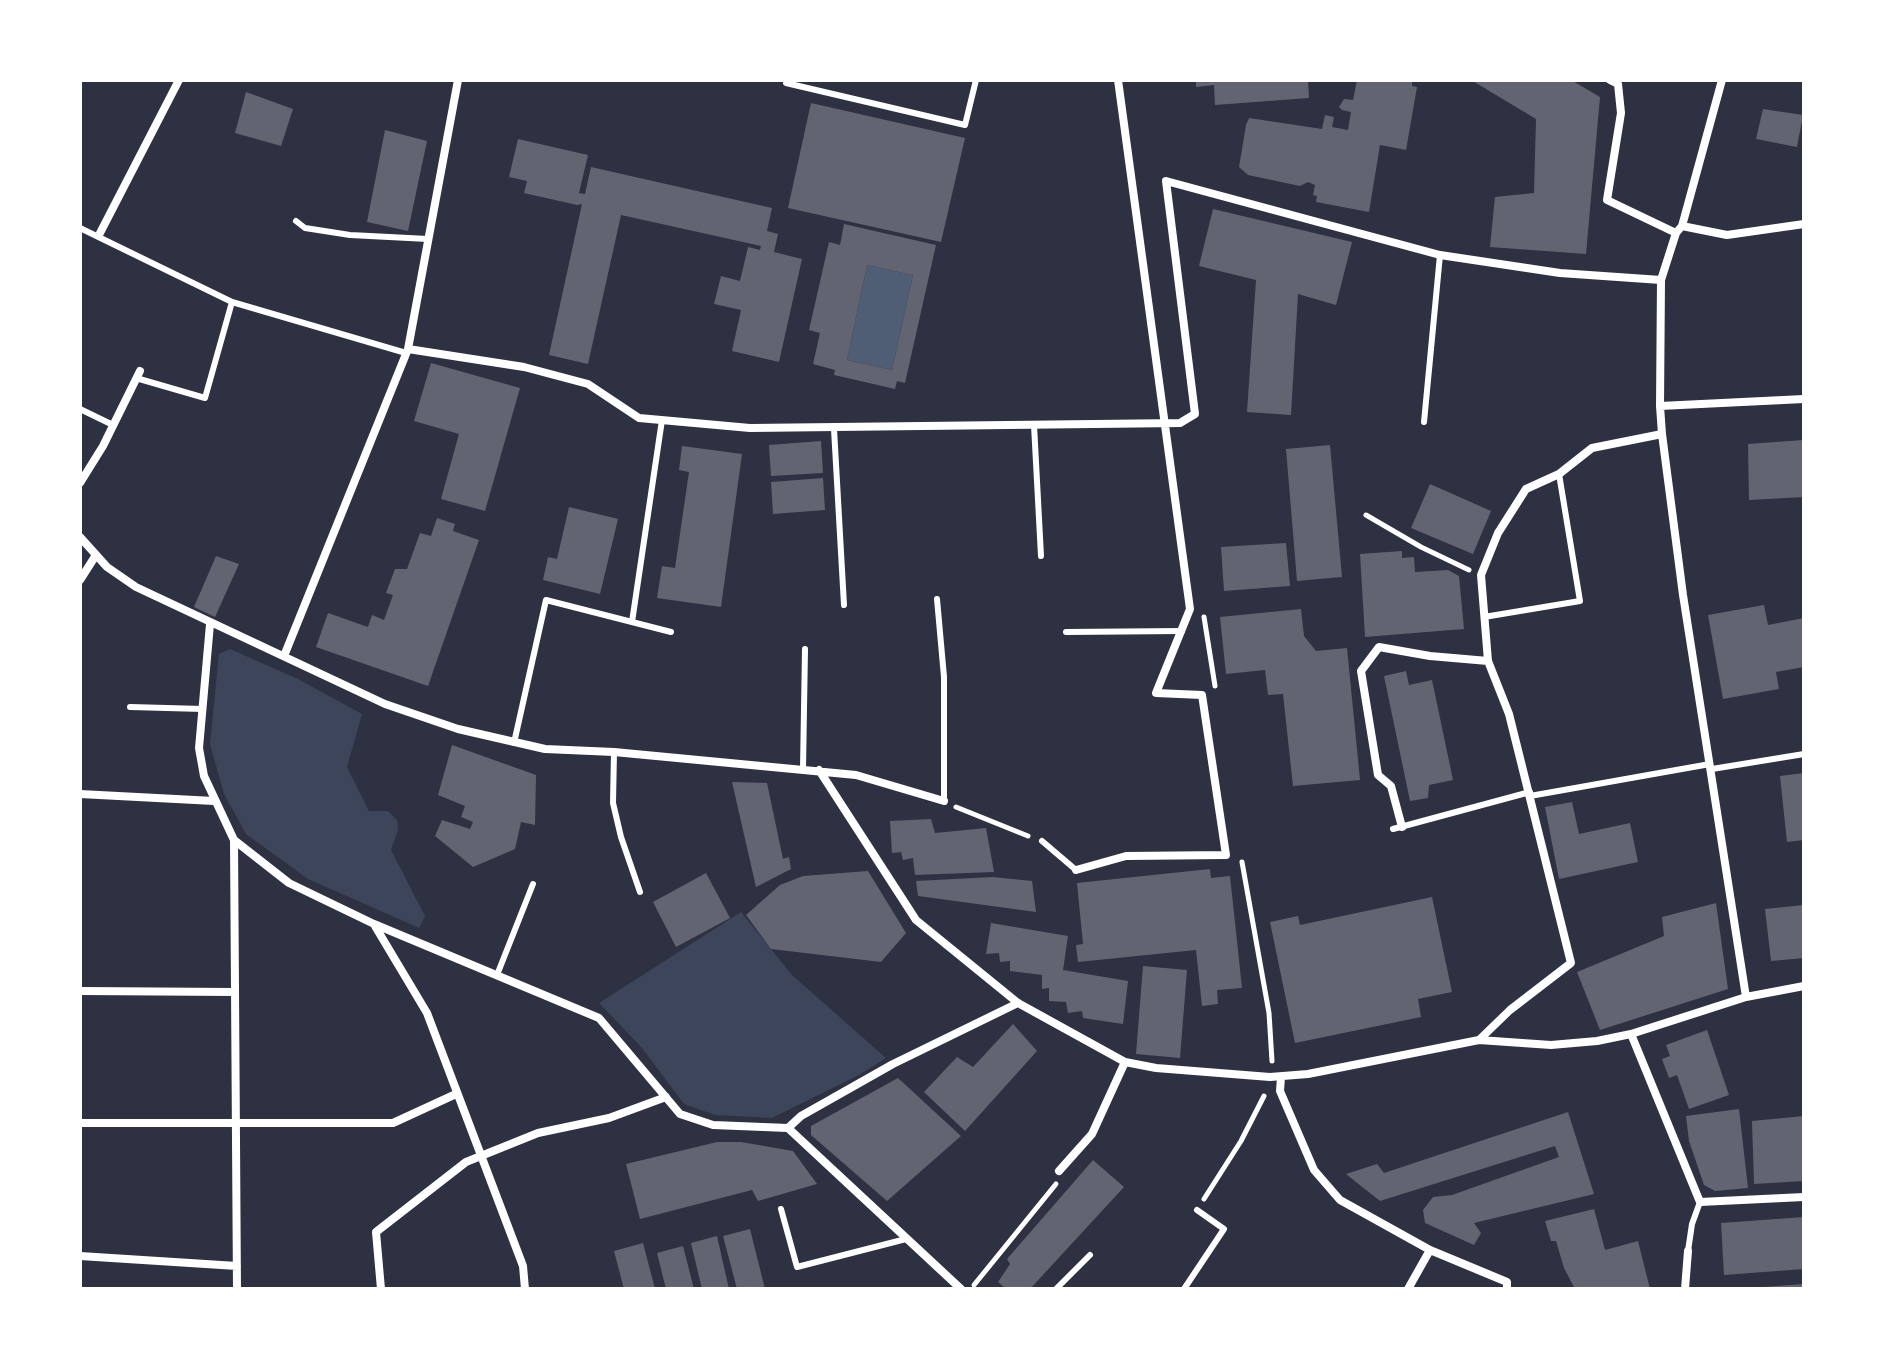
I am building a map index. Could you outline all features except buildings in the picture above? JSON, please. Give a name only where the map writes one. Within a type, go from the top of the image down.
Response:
[{"type":"street","points":[[99,235],[179,80]]},
{"type":"street","points":[[284,656],[407,351],[458,80]]},
{"type":"street","points":[[1076,870],[1126,856],[1226,855],[1202,695],[1156,693],[1190,609],[1118,80]]},
{"type":"street","points":[[1610,80],[1618,84],[1621,113],[1607,200],[1679,230],[1727,235],[1804,224]]},
{"type":"street","points":[[1722,80],[1679,230],[1661,280],[1660,406],[1746,997]]},
{"type":"street","points":[[407,351],[537,370],[588,384],[639,418],[750,428],[834,429],[1180,423],[1195,414],[1166,181],[1440,255],[1560,273],[1661,280]]},
{"type":"street","points":[[80,483],[138,374]]},
{"type":"street","points":[[1660,406],[1804,399]]},
{"type":"street","points":[[1479,1040],[1510,1010],[1571,963],[1509,714],[1488,661],[1481,575],[1498,533],[1526,489],[1559,474],[1592,448],[1662,434]]},
{"type":"street","points":[[80,537],[107,567],[136,587],[385,704],[458,729],[545,749],[614,752],[856,775],[944,801]]},
{"type":"street","points":[[80,580],[96,555]]},
{"type":"street","points":[[210,624],[199,748],[204,776],[234,840],[289,883],[374,924],[599,1018],[680,1114],[713,1125],[788,1128],[959,1288]]},
{"type":"street","points":[[1397,828],[1391,786],[1378,775],[1361,671],[1379,647],[1430,656],[1488,661]]},
{"type":"street","points":[[819,770],[916,920],[1018,1003],[1125,1062],[1156,1068],[1281,1077],[1308,1074],[1479,1040],[1551,1045],[1597,1041],[1631,1034],[1746,997],[1804,986]]},
{"type":"street","points":[[80,794],[214,801]]},
{"type":"street","points":[[234,840],[237,1289]]},
{"type":"street","points":[[374,924],[427,1013],[523,1266],[525,1289]]},
{"type":"street","points":[[80,991],[235,992]]},
{"type":"street","points":[[788,1128],[801,1116],[893,1064],[1018,1003]]},
{"type":"street","points":[[1631,1034],[1700,1202],[1804,1197]]},
{"type":"street","points":[[1060,1176],[1092,1134],[1125,1062]]},
{"type":"street","points":[[1281,1077],[1280,1091],[1314,1170],[1340,1200],[1430,1250],[1507,1282],[1507,1289]]},
{"type":"street","points":[[80,1123],[393,1123],[456,1094]]},
{"type":"street","points":[[381,1289],[376,1232],[479,1155],[538,1133],[609,1118],[666,1097]]},
{"type":"street","points":[[1408,1289],[1430,1250]]},
{"type":"street","points":[[1685,1289],[1688,1251]]},
{"type":"street","points":[[80,1256],[237,1266]]},
{"type":"lane","points":[[786,83],[965,125],[976,80]]},
{"type":"lane","points":[[296,221],[305,228],[350,235],[428,239]]},
{"type":"lane","points":[[80,228],[232,302],[407,351]]},
{"type":"lane","points":[[1424,422],[1440,255]]},
{"type":"lane","points":[[138,374],[205,398],[232,302]]},
{"type":"lane","points":[[80,409],[113,425]]},
{"type":"lane","points":[[632,622],[662,420]]},
{"type":"lane","points":[[1034,425],[1041,556]]},
{"type":"lane","points":[[834,429],[844,605]]},
{"type":"lane","points":[[1484,617],[1580,601],[1559,474]]},
{"type":"lane","points":[[937,599],[944,677],[944,801]]},
{"type":"lane","points":[[514,743],[546,600],[671,632]]},
{"type":"lane","points":[[1066,632],[1182,631]]},
{"type":"lane","points":[[803,769],[805,649]]},
{"type":"lane","points":[[130,707],[203,709]]},
{"type":"lane","points":[[614,752],[613,803],[640,892]]},
{"type":"lane","points":[[1397,828],[1530,794],[1804,754]]},
{"type":"lane","points":[[1042,841],[1076,870]]},
{"type":"lane","points":[[497,975],[533,884]]},
{"type":"lane","points":[[1688,1251],[1692,1224],[1700,1202]]},
{"type":"lane","points":[[781,1209],[797,1267],[906,1239]]},
{"type":"lane","points":[[1184,1289],[1224,1229],[1197,1210]]},
{"type":"lane","points":[[1056,1289],[1090,1255]]},
{"type":"path","points":[[1366,515],[1421,547],[1481,575]]},
{"type":"path","points":[[944,801],[1042,841]]},
{"type":"path","points":[[1197,1210],[1241,1141],[1264,1096]]},
{"type":"path","points":[[971,1289],[1060,1176]]},
{"type":"shaded area","points":[[867,265],[913,275],[892,370],[847,360]]},
{"type":"shaded area","points":[[230,649],[298,679],[362,714],[347,767],[369,811],[388,811],[397,820],[398,830],[391,850],[425,916],[419,928],[308,879],[246,834],[224,794],[210,744],[219,654]]},
{"type":"shaded area","points":[[741,912],[792,975],[886,1058],[859,1075],[772,1118],[715,1115],[684,1104],[642,1048],[599,1003]]}]
